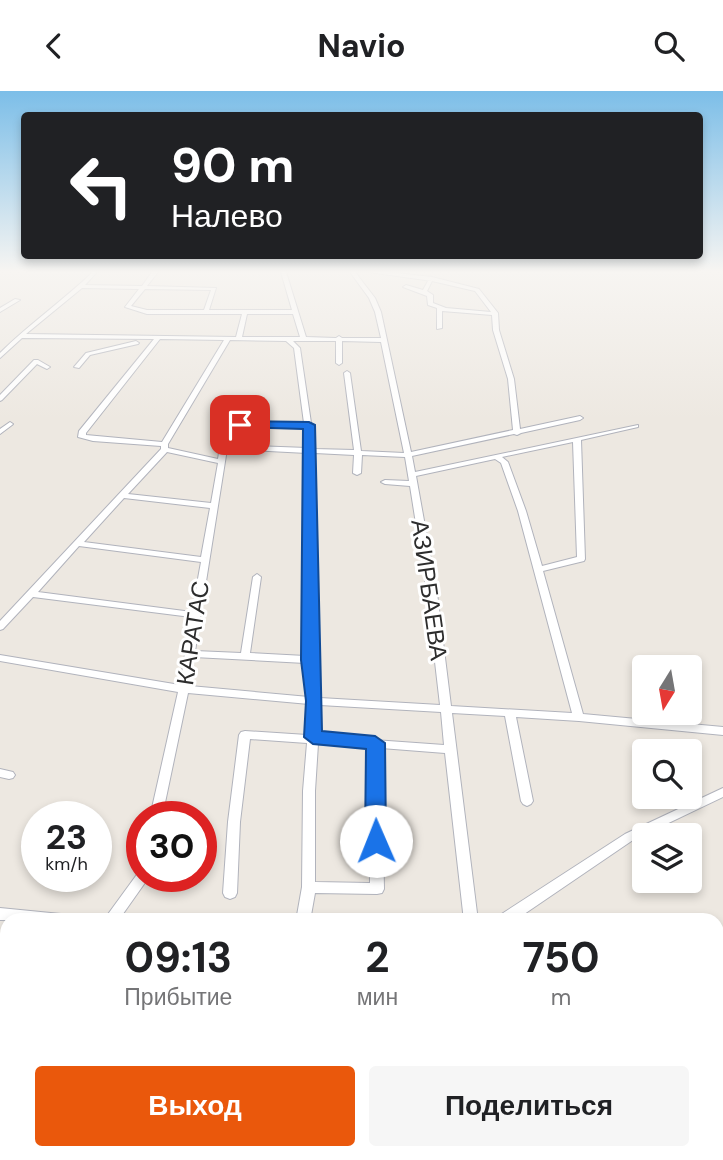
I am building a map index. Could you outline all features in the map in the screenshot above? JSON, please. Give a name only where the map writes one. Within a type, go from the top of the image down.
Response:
[{"type":"street","points":[[0,356],[19,336],[41,320]]},
{"type":"street","points":[[239,338],[242,320]]},
{"type":"street","points":[[298,320],[303,338]]},
{"type":"street","name":"АЗИРБАЕВА","points":[[379,320],[413,479],[432,593],[470,913]]},
{"type":"street","points":[[439,320],[439,328]]},
{"type":"street","points":[[495,320],[511,379],[517,433]]},
{"type":"street","points":[[19,336],[385,340]]},
{"type":"street","points":[[0,627],[124,496],[165,447],[228,338]]},
{"type":"street","points":[[287,338],[297,348],[311,452],[310,660],[315,701],[309,791],[309,887],[304,913]]},
{"type":"street","points":[[339,338],[339,363]]},
{"type":"street","points":[[77,367],[88,354],[157,339]]},
{"type":"street","points":[[157,339],[82,437],[165,447],[222,462]]},
{"type":"street","points":[[0,400],[36,361],[47,367]]},
{"type":"street","points":[[347,373],[358,454],[357,473]]},
{"type":"street","points":[[311,452],[407,456],[580,418]]},
{"type":"street","points":[[0,432],[10,425]]},
{"type":"street","points":[[240,425],[309,425]]},
{"type":"street","points":[[385,482],[413,479],[636,426]]},
{"type":"street","points":[[539,569],[581,559],[577,440]]},
{"type":"street","name":"КАРАТАС","points":[[160,801],[184,689],[224,447],[311,452]]},
{"type":"street","points":[[497,457],[504,462],[539,569],[579,717]]},
{"type":"street","points":[[124,496],[214,506]]},
{"type":"street","points":[[80,544],[205,560]]},
{"type":"street","points":[[244,656],[257,577]]},
{"type":"street","points":[[33,594],[195,615]]},
{"type":"street","points":[[189,654],[310,660]]},
{"type":"street","points":[[0,658],[184,689],[315,701],[579,717],[723,731]]},
{"type":"street","points":[[510,713],[527,801]]},
{"type":"street","points":[[230,893],[234,823],[245,735],[313,737],[450,749]]},
{"type":"street","points":[[309,887],[377,889],[375,743]]},
{"type":"street","points":[[514,913],[629,837],[723,792]]},
{"type":"street","points":[[116,913],[132,892]]},
{"type":"route","points":[[240,425],[309,425],[310,660],[315,701],[313,737],[375,743],[376,841]]}]
